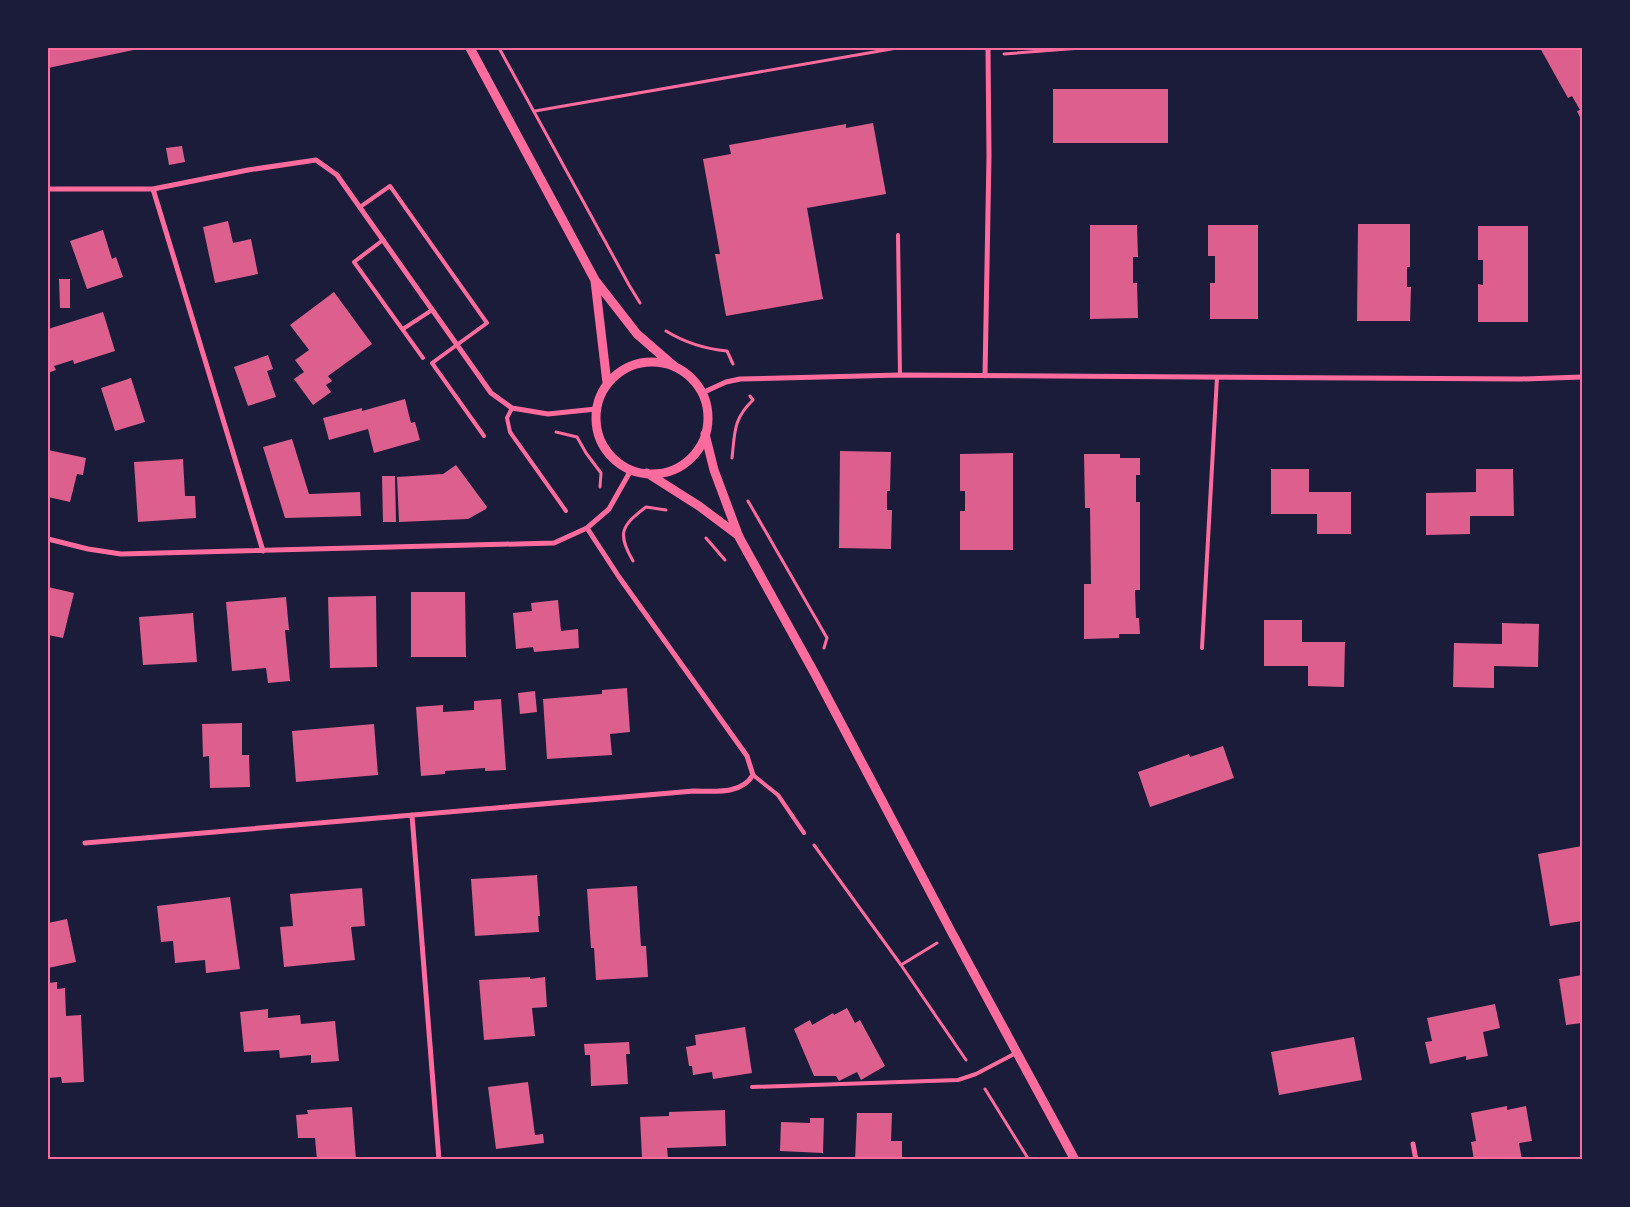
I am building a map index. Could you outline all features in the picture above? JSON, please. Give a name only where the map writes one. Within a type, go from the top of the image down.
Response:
[{"type":"street","points":[[470,48],[595,280],[637,334],[675,367],[690,377],[702,392],[707,420],[705,434],[697,451],[683,464],[666,472],[647,473],[631,470],[609,454],[600,440],[596,424],[596,408],[600,395],[608,383],[621,370],[638,363],[657,362],[675,367]]},
{"type":"street","points":[[984,376],[989,156],[988,48]]},
{"type":"street","points":[[48,189],[153,189],[248,170],[316,160],[337,175],[490,393],[512,408],[548,414],[596,408]]},
{"type":"street","points":[[153,189],[263,551]]},
{"type":"street","points":[[595,280],[608,383]]},
{"type":"street","points":[[702,392],[726,382],[740,379],[900,375],[1521,379],[1582,377]]},
{"type":"street","points":[[705,434],[714,470],[740,537],[1074,1160]]},
{"type":"street","points":[[48,539],[88,549],[121,554],[554,542],[587,528],[609,509],[631,470]]},
{"type":"street","points":[[647,473],[699,506],[740,537]]},
{"type":"street","points":[[85,843],[726,790],[738,788],[748,783],[753,775],[748,756],[619,577],[587,528]]},
{"type":"street","points":[[412,815],[439,1160]]},
{"type":"street","points":[[1414,1144],[1416,1160]]},
{"type":"lane","points":[[360,207],[390,186],[487,323],[432,363],[484,436]]},
{"type":"lane","points":[[898,235],[900,375]]},
{"type":"lane","points":[[383,240],[354,262],[423,358]]},
{"type":"lane","points":[[403,330],[432,310]]},
{"type":"lane","points":[[1202,648],[1217,377]]},
{"type":"lane","points":[[512,408],[507,418],[510,432],[566,511]]},
{"type":"lane","points":[[753,775],[778,795],[804,833]]},
{"type":"lane","points":[[752,1087],[958,1080],[976,1074],[1017,1052]]},
{"type":"path","points":[[499,48],[629,285],[643,307]]},
{"type":"path","points":[[534,111],[897,48]]},
{"type":"path","points":[[988,56],[1081,48]]},
{"type":"path","points":[[660,327],[682,341],[726,351]]},
{"type":"path","points":[[732,462],[735,425],[743,409],[753,400]]},
{"type":"path","points":[[745,495],[827,638]]},
{"type":"path","points":[[635,566],[624,546],[624,534],[628,521],[646,507],[669,510]]},
{"type":"path","points":[[705,537],[725,560]]},
{"type":"path","points":[[804,833],[901,965],[976,1074],[1030,1160]]},
{"type":"path","points":[[901,965],[952,933]]},
{"type":"building","points":[[48,48],[143,48],[48,68]]},
{"type":"building","points":[[1540,48],[1582,48],[1582,122],[1577,111],[1580,110],[1572,96],[1568,98]]},
{"type":"building","points":[[1053,89],[1168,89],[1168,143],[1053,143]]},
{"type":"building","points":[[873,123],[886,194],[807,208],[823,299],[726,316],[715,254],[720,254],[703,159],[731,154],[729,145],[846,124],[846,128]]},
{"type":"building","points":[[182,146],[185,162],[169,165],[166,148]]},
{"type":"building","points":[[228,221],[233,243],[251,239],[258,274],[215,283],[203,227]]},
{"type":"building","points":[[1358,224],[1410,224],[1410,267],[1407,267],[1407,287],[1411,287],[1410,321],[1357,321]]},
{"type":"building","points":[[1090,225],[1137,225],[1138,257],[1133,257],[1133,283],[1137,283],[1138,318],[1090,319]]},
{"type":"building","points":[[1208,225],[1258,225],[1258,319],[1210,319],[1210,283],[1215,283],[1215,256],[1208,256]]},
{"type":"building","points":[[1478,226],[1528,226],[1528,322],[1478,322],[1478,284],[1483,285],[1483,260],[1478,260]]},
{"type":"building","points":[[103,230],[112,259],[116,257],[123,277],[87,289],[70,241]]},
{"type":"building","points":[[59,279],[70,279],[70,308],[60,308]]},
{"type":"building","points":[[334,292],[372,344],[328,376],[332,381],[326,385],[331,392],[313,405],[294,379],[304,372],[295,360],[309,350],[290,325]]},
{"type":"building","points":[[103,312],[115,351],[74,364],[73,360],[54,366],[56,370],[48,373],[48,329]]},
{"type":"building","points":[[268,355],[273,369],[267,371],[276,397],[248,406],[234,367]]},
{"type":"building","points":[[131,378],[145,422],[115,431],[101,388]]},
{"type":"building","points":[[405,399],[411,423],[415,422],[420,440],[374,453],[368,429],[329,440],[323,418],[362,408],[362,411]]},
{"type":"building","points":[[292,439],[309,494],[360,492],[361,516],[285,518],[263,447]]},
{"type":"building","points":[[48,450],[86,458],[83,475],[77,474],[70,502],[48,497]]},
{"type":"building","points":[[840,451],[891,452],[890,491],[887,491],[887,510],[892,510],[891,549],[839,548]]},
{"type":"building","points":[[1013,453],[1013,550],[960,550],[960,511],[965,511],[965,491],[960,491],[960,454]]},
{"type":"building","points":[[1084,454],[1120,454],[1120,458],[1140,458],[1140,475],[1136,475],[1136,502],[1140,502],[1140,590],[1135,590],[1136,618],[1139,618],[1140,634],[1119,634],[1119,638],[1084,639],[1084,584],[1091,584],[1090,508],[1085,508]]},
{"type":"building","points":[[183,459],[185,496],[195,496],[196,518],[138,522],[134,462]]},
{"type":"building","points":[[456,465],[487,507],[486,509],[468,519],[399,522],[397,477],[443,474]]},
{"type":"building","points":[[1271,469],[1309,469],[1309,492],[1351,492],[1351,534],[1317,534],[1317,514],[1271,514]]},
{"type":"building","points":[[1476,469],[1513,469],[1514,516],[1470,516],[1470,534],[1426,535],[1426,493],[1476,492]]},
{"type":"building","points":[[382,476],[395,476],[396,522],[383,522]]},
{"type":"building","points":[[48,587],[74,593],[63,638],[48,635]]},
{"type":"building","points":[[411,592],[465,592],[466,657],[411,657]]},
{"type":"building","points":[[376,596],[377,667],[330,668],[328,597]]},
{"type":"building","points":[[286,597],[289,630],[285,630],[290,681],[268,683],[266,668],[232,671],[226,602]]},
{"type":"building","points":[[558,600],[561,631],[578,629],[579,648],[534,652],[533,647],[516,649],[513,613],[532,611],[531,603]]},
{"type":"building","points":[[193,613],[197,662],[143,665],[139,617]]},
{"type":"building","points":[[1264,620],[1302,620],[1302,642],[1345,642],[1344,687],[1308,686],[1308,666],[1264,666]]},
{"type":"building","points":[[1502,623],[1539,624],[1538,667],[1494,666],[1494,688],[1453,687],[1454,643],[1502,644]]},
{"type":"building","points":[[627,688],[630,732],[610,734],[612,755],[547,759],[543,699],[602,694],[602,690]]},
{"type":"building","points":[[535,691],[537,712],[520,714],[518,693]]},
{"type":"building","points":[[501,699],[506,770],[485,771],[485,768],[445,771],[445,774],[421,776],[416,707],[443,705],[443,712],[474,710],[474,701]]},
{"type":"building","points":[[242,723],[242,755],[249,755],[250,787],[210,788],[209,756],[203,757],[202,724]]},
{"type":"building","points":[[374,724],[378,775],[296,782],[292,731]]},
{"type":"building","points":[[1223,746],[1234,778],[1150,807],[1138,772],[1189,754],[1190,757]]},
{"type":"building","points":[[1582,846],[1582,921],[1550,926],[1538,854]]},
{"type":"building","points":[[537,875],[540,916],[538,916],[539,932],[475,936],[471,879]]},
{"type":"building","points":[[637,886],[641,946],[646,946],[648,977],[596,980],[594,948],[591,948],[587,889]]},
{"type":"building","points":[[362,888],[365,926],[351,927],[355,960],[284,967],[280,927],[293,926],[290,894]]},
{"type":"building","points":[[230,897],[240,969],[206,973],[205,960],[175,963],[173,941],[161,942],[157,906]]},
{"type":"building","points":[[67,919],[76,962],[48,968],[48,923]]},
{"type":"building","points":[[1582,975],[1582,1023],[1566,1025],[1559,979]]},
{"type":"building","points":[[530,977],[530,979],[545,977],[547,1007],[532,1008],[535,1036],[484,1040],[479,980]]},
{"type":"building","points":[[57,982],[57,989],[65,988],[66,1016],[81,1015],[84,1082],[62,1083],[61,1077],[48,1078],[48,983]]},
{"type":"building","points":[[1495,1004],[1500,1028],[1483,1032],[1488,1056],[1466,1060],[1466,1056],[1430,1064],[1425,1042],[1432,1041],[1427,1018]]},
{"type":"building","points":[[847,1008],[855,1023],[860,1020],[885,1066],[861,1080],[857,1072],[839,1081],[836,1076],[814,1076],[794,1029],[810,1020],[812,1025],[833,1013],[834,1015]]},
{"type":"building","points":[[268,1009],[268,1018],[300,1015],[301,1024],[335,1021],[339,1061],[311,1063],[311,1055],[280,1058],[279,1050],[244,1052],[240,1012]]},
{"type":"building","points":[[745,1027],[752,1073],[713,1079],[712,1072],[693,1075],[692,1066],[689,1066],[686,1047],[696,1045],[695,1035]]},
{"type":"building","points":[[1354,1037],[1362,1080],[1279,1095],[1271,1052]]},
{"type":"building","points":[[629,1042],[630,1054],[626,1054],[628,1084],[591,1086],[590,1055],[585,1055],[584,1044]]},
{"type":"building","points":[[528,1082],[535,1135],[543,1134],[544,1143],[496,1149],[488,1087]]},
{"type":"building","points":[[1507,1106],[1507,1110],[1526,1106],[1532,1141],[1519,1143],[1522,1160],[1474,1160],[1471,1142],[1476,1141],[1471,1113]]},
{"type":"building","points":[[352,1107],[356,1160],[317,1160],[315,1138],[298,1138],[296,1115],[308,1114],[307,1110]]},
{"type":"building","points":[[725,1110],[726,1146],[667,1148],[668,1158],[642,1158],[640,1117],[669,1116],[669,1112]]},
{"type":"building","points":[[857,1113],[892,1113],[891,1141],[902,1141],[902,1160],[855,1160]]},
{"type":"building","points":[[810,1118],[824,1118],[823,1153],[780,1151],[781,1122],[810,1123]]}]
